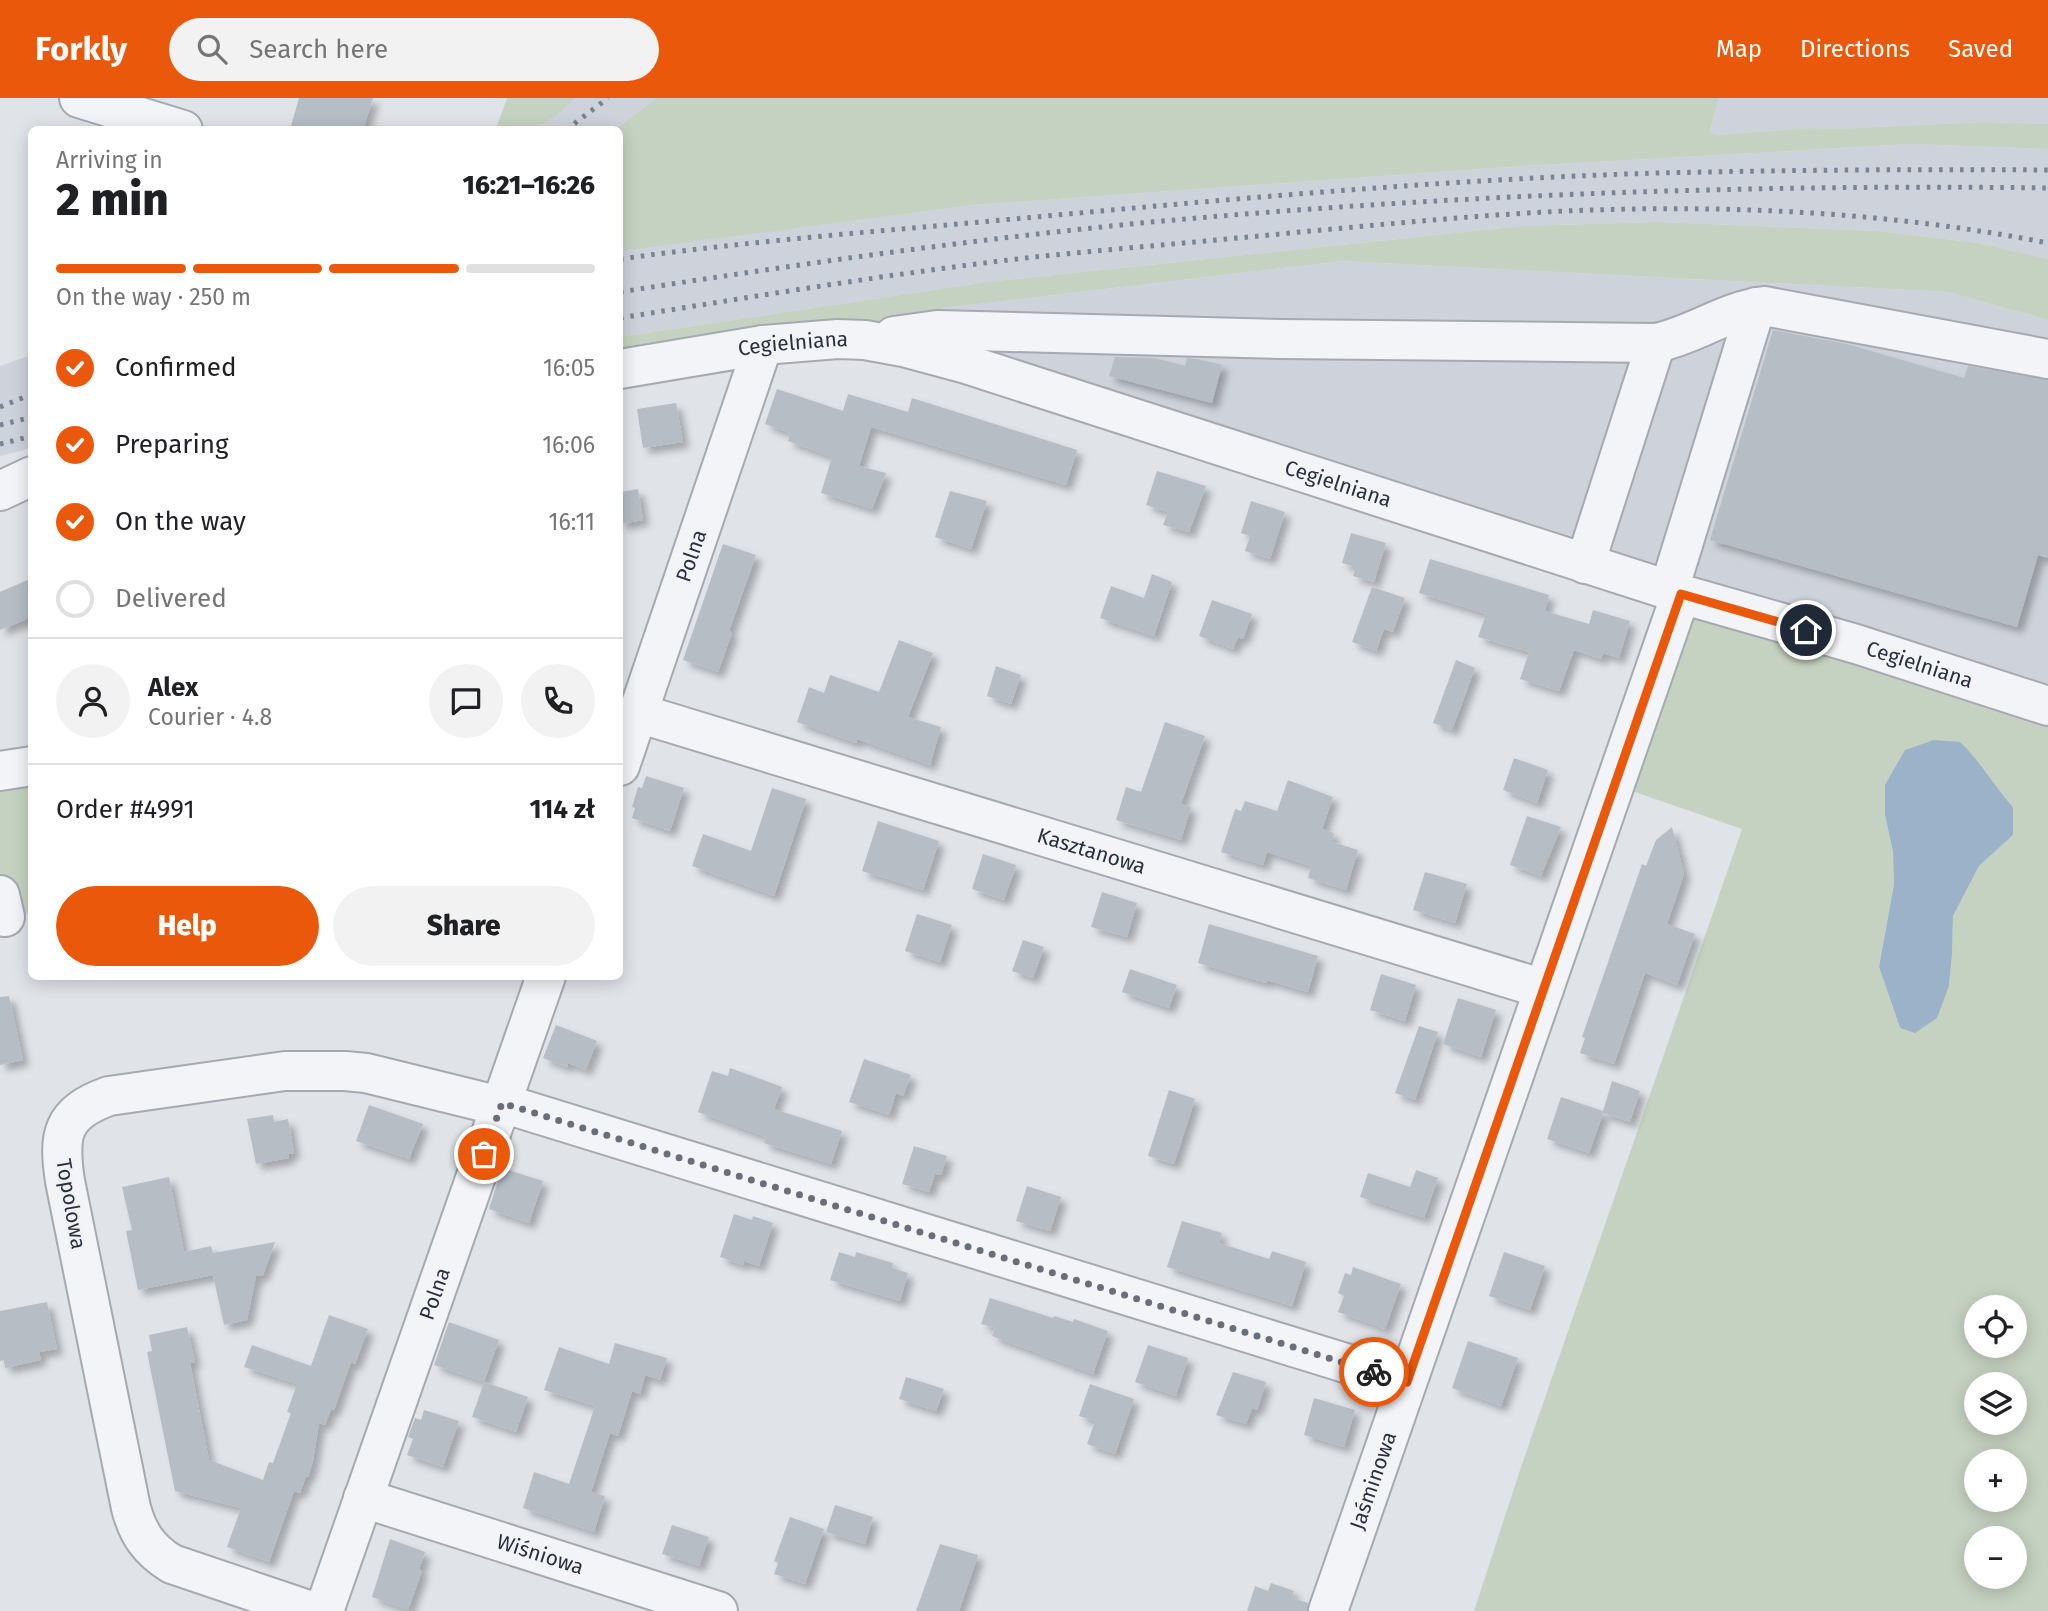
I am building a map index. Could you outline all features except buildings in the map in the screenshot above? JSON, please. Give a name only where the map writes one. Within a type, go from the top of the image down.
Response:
[{"type":"street","points":[[79,98],[165,116]]},
{"type":"street","points":[[865,340],[937,330],[1280,339],[1656,343],[1674,339],[1719,318],[1763,306],[2048,359]]},
{"type":"street","name":"Jaśminowa","points":[[1328,1611],[1544,989],[1675,592],[1756,307]]},
{"type":"street","name":"Cegielniana","points":[[623,368],[763,345],[838,339],[865,340],[903,347],[966,364],[1585,564],[1856,644],[2048,706]]},
{"type":"street","points":[[1585,564],[1656,343]]},
{"type":"street","name":"Polna","points":[[623,757],[763,345]]},
{"type":"street","points":[[0,491],[28,478]]},
{"type":"street","name":"Kasztanowa","points":[[638,713],[1544,989]]},
{"type":"street","points":[[0,771],[28,767]]},
{"type":"street","name":"Polna","points":[[324,1611],[545,980]]},
{"type":"street","name":"Topolowa","points":[[311,1611],[172,1564],[158,1556],[143,1539],[134,1519],[65,1181],[62,1140],[69,1123],[97,1100],[285,1071],[345,1070],[366,1073],[501,1105],[1407,1382]]},
{"type":"street","name":"Wiśniowa","points":[[363,1498],[718,1611]]},
{"type":"shaded area","points":[[576,98],[657,98],[619,126],[541,126]]},
{"type":"shaded area","points":[[1719,98],[2048,98],[2048,124],[1983,122],[1810,128],[1716,135],[1710,132]]},
{"type":"shaded area","points":[[1912,144],[2048,149],[2048,259],[1978,243],[1878,231],[1657,222],[1522,226],[987,282],[623,337],[623,251],[973,205],[1522,166]]},
{"type":"shaded area","points":[[1342,261],[1948,292],[2048,320],[2048,692],[1843,624],[933,337],[943,308]]},
{"type":"shaded area","points":[[28,356],[28,449],[0,456],[0,366]]},
{"type":"green space","points":[[507,98],[576,98],[540,126],[497,126]]},
{"type":"green space","points":[[657,98],[1719,98],[1710,131],[1716,135],[1810,128],[1983,122],[2048,124],[2048,149],[1911,144],[1522,166],[973,205],[623,251],[623,126],[619,126]]},
{"type":"green space","points":[[1657,222],[1878,231],[1978,243],[2048,259],[2048,320],[1948,292],[1342,261],[943,308],[938,323],[623,356],[623,337],[987,282],[1522,226]]},
{"type":"green space","points":[[1692,611],[2048,722],[2048,1611],[1474,1611],[1521,1467],[1742,829],[1629,790]],"holes":[[[2001,793],[2013,807],[2013,835],[1979,866],[1953,916],[1949,986],[1900,1029],[1879,967],[1894,884],[1893,852],[1885,815]]]},
{"type":"green space","points":[[28,775],[28,913],[0,917],[0,779]]},
{"type":"water","points":[[1934,740],[1960,742],[1974,758],[2013,807],[2013,835],[1979,866],[1953,916],[1949,986],[1937,1018],[1915,1033],[1900,1028],[1879,967],[1894,884],[1893,852],[1885,815],[1885,785],[1905,750]]},
{"type":"railway","points":[[571,126],[608,98]]},
{"type":"railway","points":[[623,259],[827,236],[1425,185],[1659,173],[2048,170]]},
{"type":"railway","points":[[623,292],[945,245],[1254,213],[1481,199],[1707,190],[2048,188]]},
{"type":"railway","points":[[623,318],[1034,257],[1533,213],[1626,209],[1808,213],[1929,224],[2048,243]]},
{"type":"railway","points":[[0,407],[28,396]]},
{"type":"railway","points":[[0,425],[28,418]]},
{"type":"railway","points":[[0,444],[28,437]]},
{"type":"way so far","points":[[484,1154],[502,1103],[1374,1372]]},
{"type":"route","points":[[1374,1372],[1407,1382],[1681,594],[1806,630]]}]
